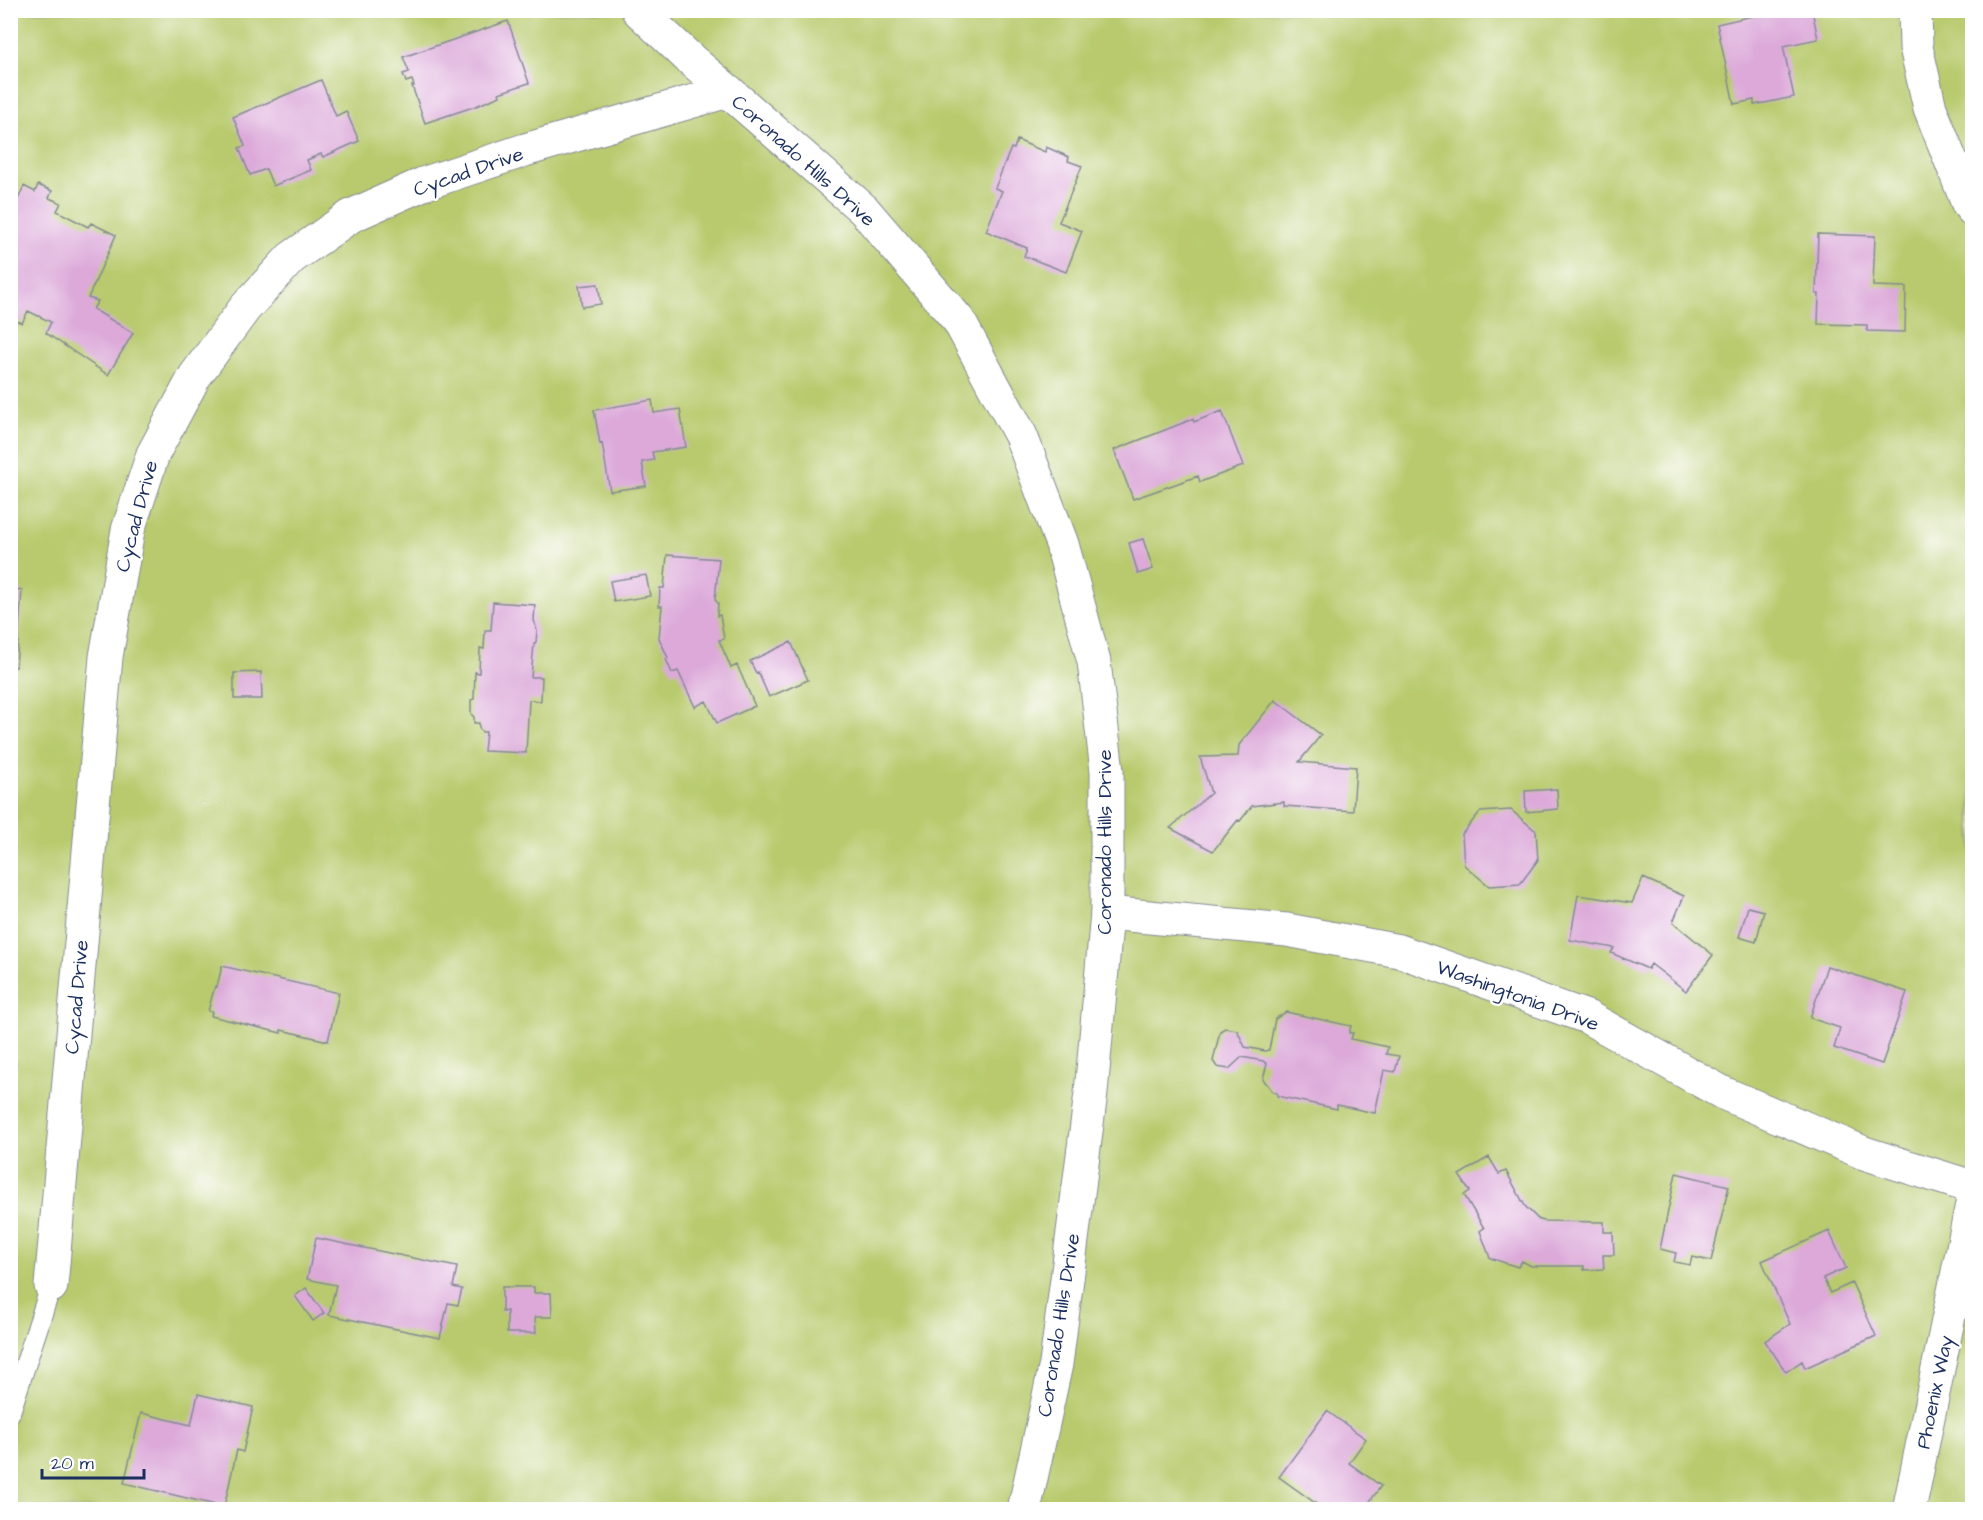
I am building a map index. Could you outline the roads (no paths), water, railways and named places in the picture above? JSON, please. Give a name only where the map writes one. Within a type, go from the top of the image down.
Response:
[{"type":"street","name":"Coronado Hills Drive","points":[[638,10],[689,58],[864,210],[959,321],[1021,436],[1062,544],[1094,662],[1107,771],[1107,913],[1091,1093],[1056,1365],[1024,1509]]},
{"type":"street","points":[[1915,10],[1916,48],[1930,108],[1972,209]]},
{"type":"street","name":"Cycad Drive","points":[[51,1286],[106,657],[128,530],[153,454],[195,376],[244,309],[291,258],[351,216],[423,184],[525,150],[728,91]]},
{"type":"street","name":"Washingtonia Drive","points":[[1107,913],[1287,930],[1399,951],[1587,1017],[1724,1093],[1864,1154],[1972,1187]]},
{"type":"street","name":"Phoenix Way","points":[[1909,1509],[1972,1204]]},
{"type":"lane","points":[[10,1412],[51,1286]]}]
